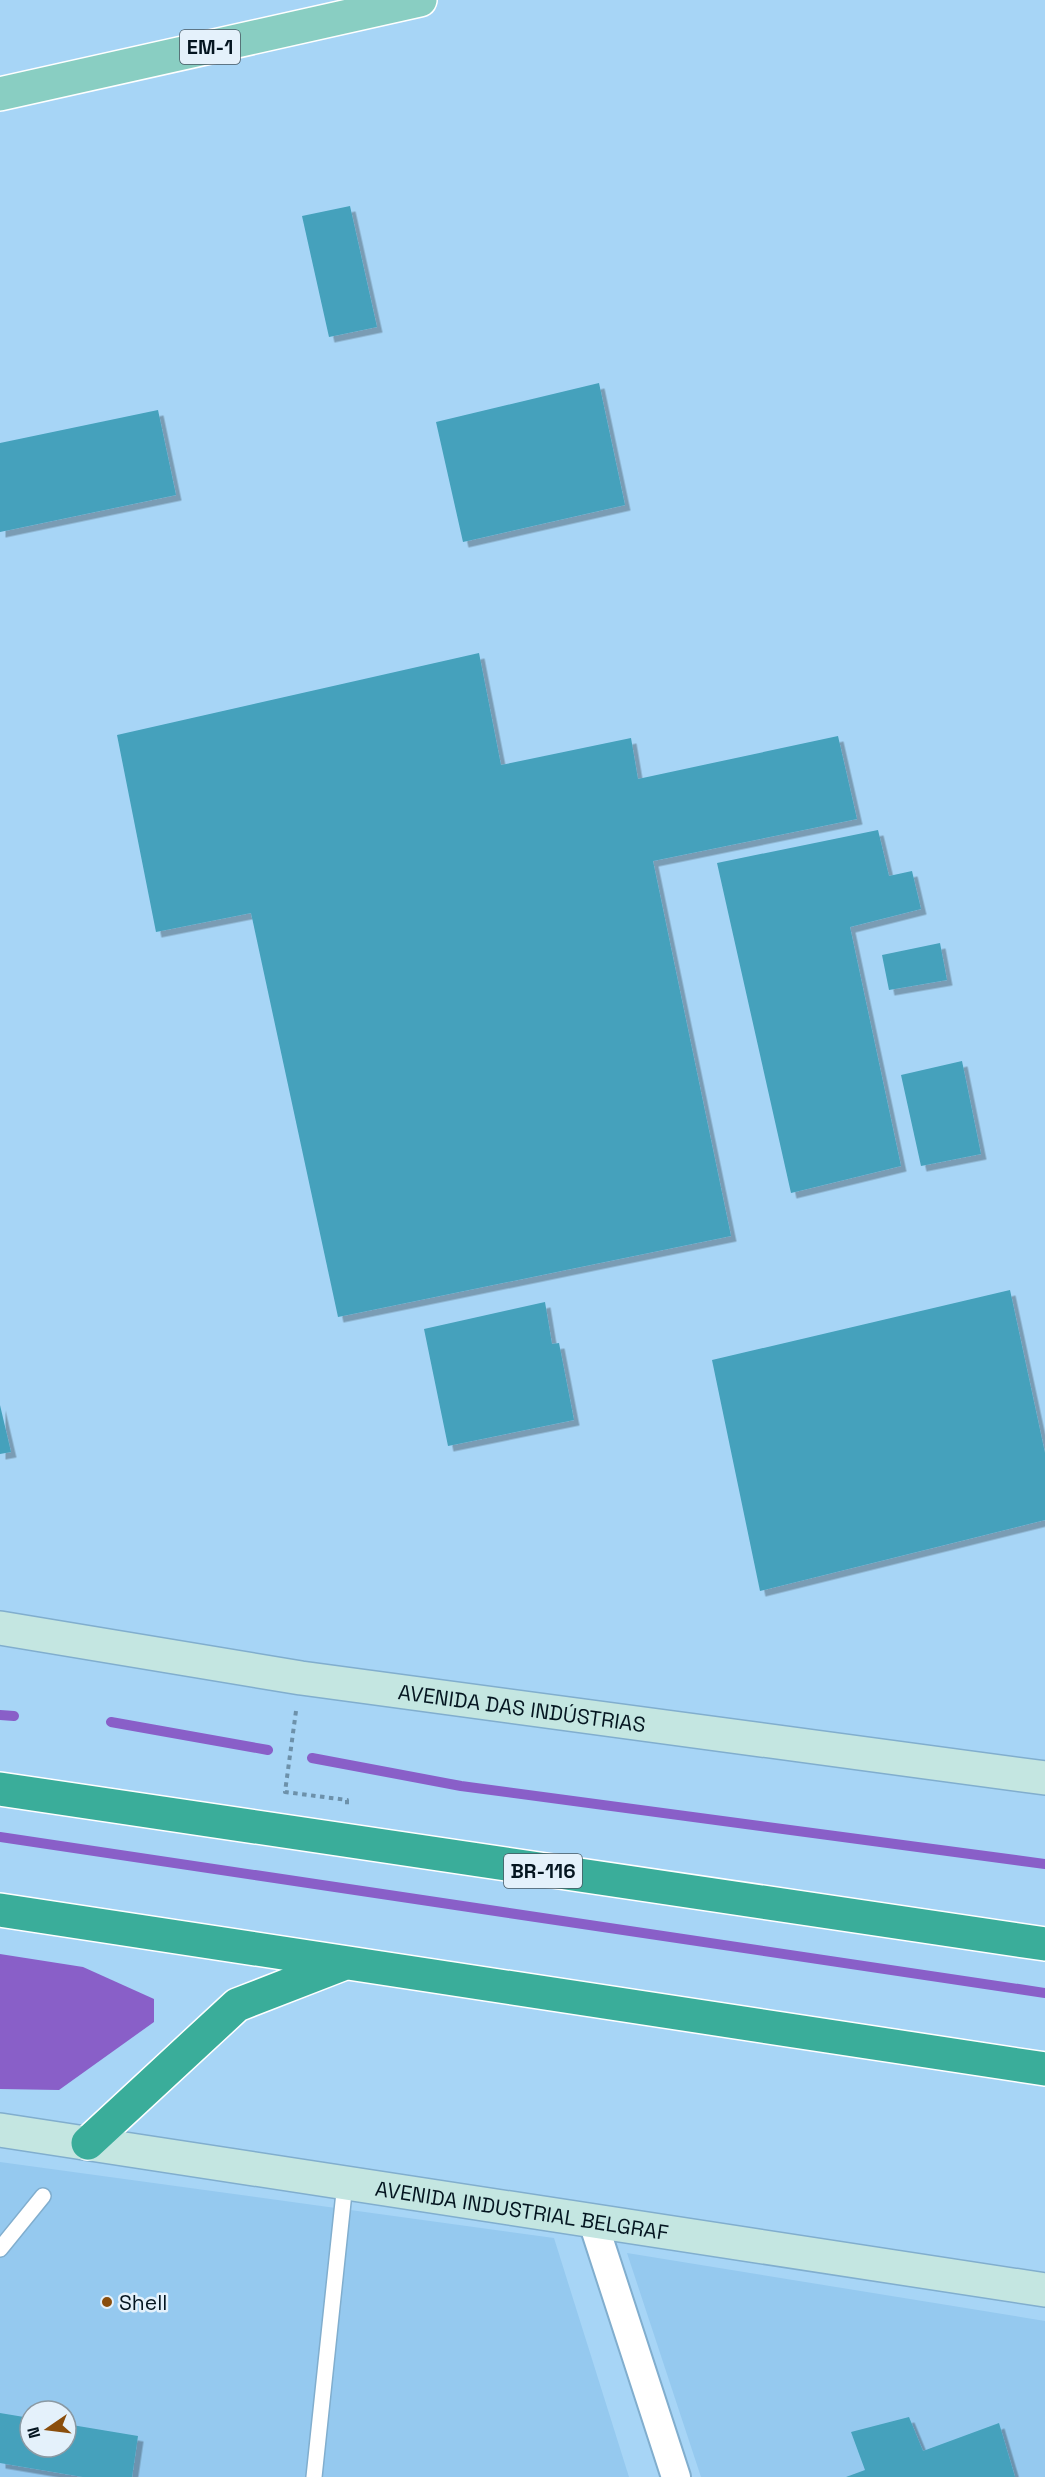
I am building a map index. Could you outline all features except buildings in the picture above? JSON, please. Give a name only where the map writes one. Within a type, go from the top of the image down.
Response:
[{"type":"highway","name":"BR-116","points":[[0,1789],[1045,1944]]},
{"type":"highway","points":[[0,1910],[1045,2069]]},
{"type":"highway","points":[[88,2144],[237,2005],[346,1963]]},
{"type":"main road","name":"EM-1","points":[[0,94],[420,0]]},
{"type":"main road","name":"AVENIDA DAS INDÚSTRIAS","points":[[0,1628],[301,1678],[1045,1778]]},
{"type":"main road","name":"AVENIDA INDUSTRIAL BELGRAF","points":[[0,2130],[1045,2290]]},
{"type":"street","points":[[593,2222],[676,2477]]},
{"type":"lane","points":[[314,2477],[345,2183]]},
{"type":"lane","points":[[0,2249],[43,2196]]},
{"type":"path","points":[[285,1792],[301,1678]]},
{"type":"shaded area","points":[[0,1954],[83,1967],[154,1999],[154,2022],[59,2090],[0,2089]]},
{"type":"shaded area","points":[[0,2162],[554,2238],[629,2477],[0,2477]]},
{"type":"shaded area","points":[[627,2253],[1045,2321],[1045,2477],[701,2477]]},
{"type":"waterway","points":[[0,1715],[14,1716]]},
{"type":"waterway","points":[[111,1722],[268,1750]]},
{"type":"waterway","points":[[312,1758],[461,1786],[1045,1864]]},
{"type":"waterway","points":[[0,1837],[1045,1993]]},
{"type":"place","name":"Shell","points":[[107,2302]]}]
